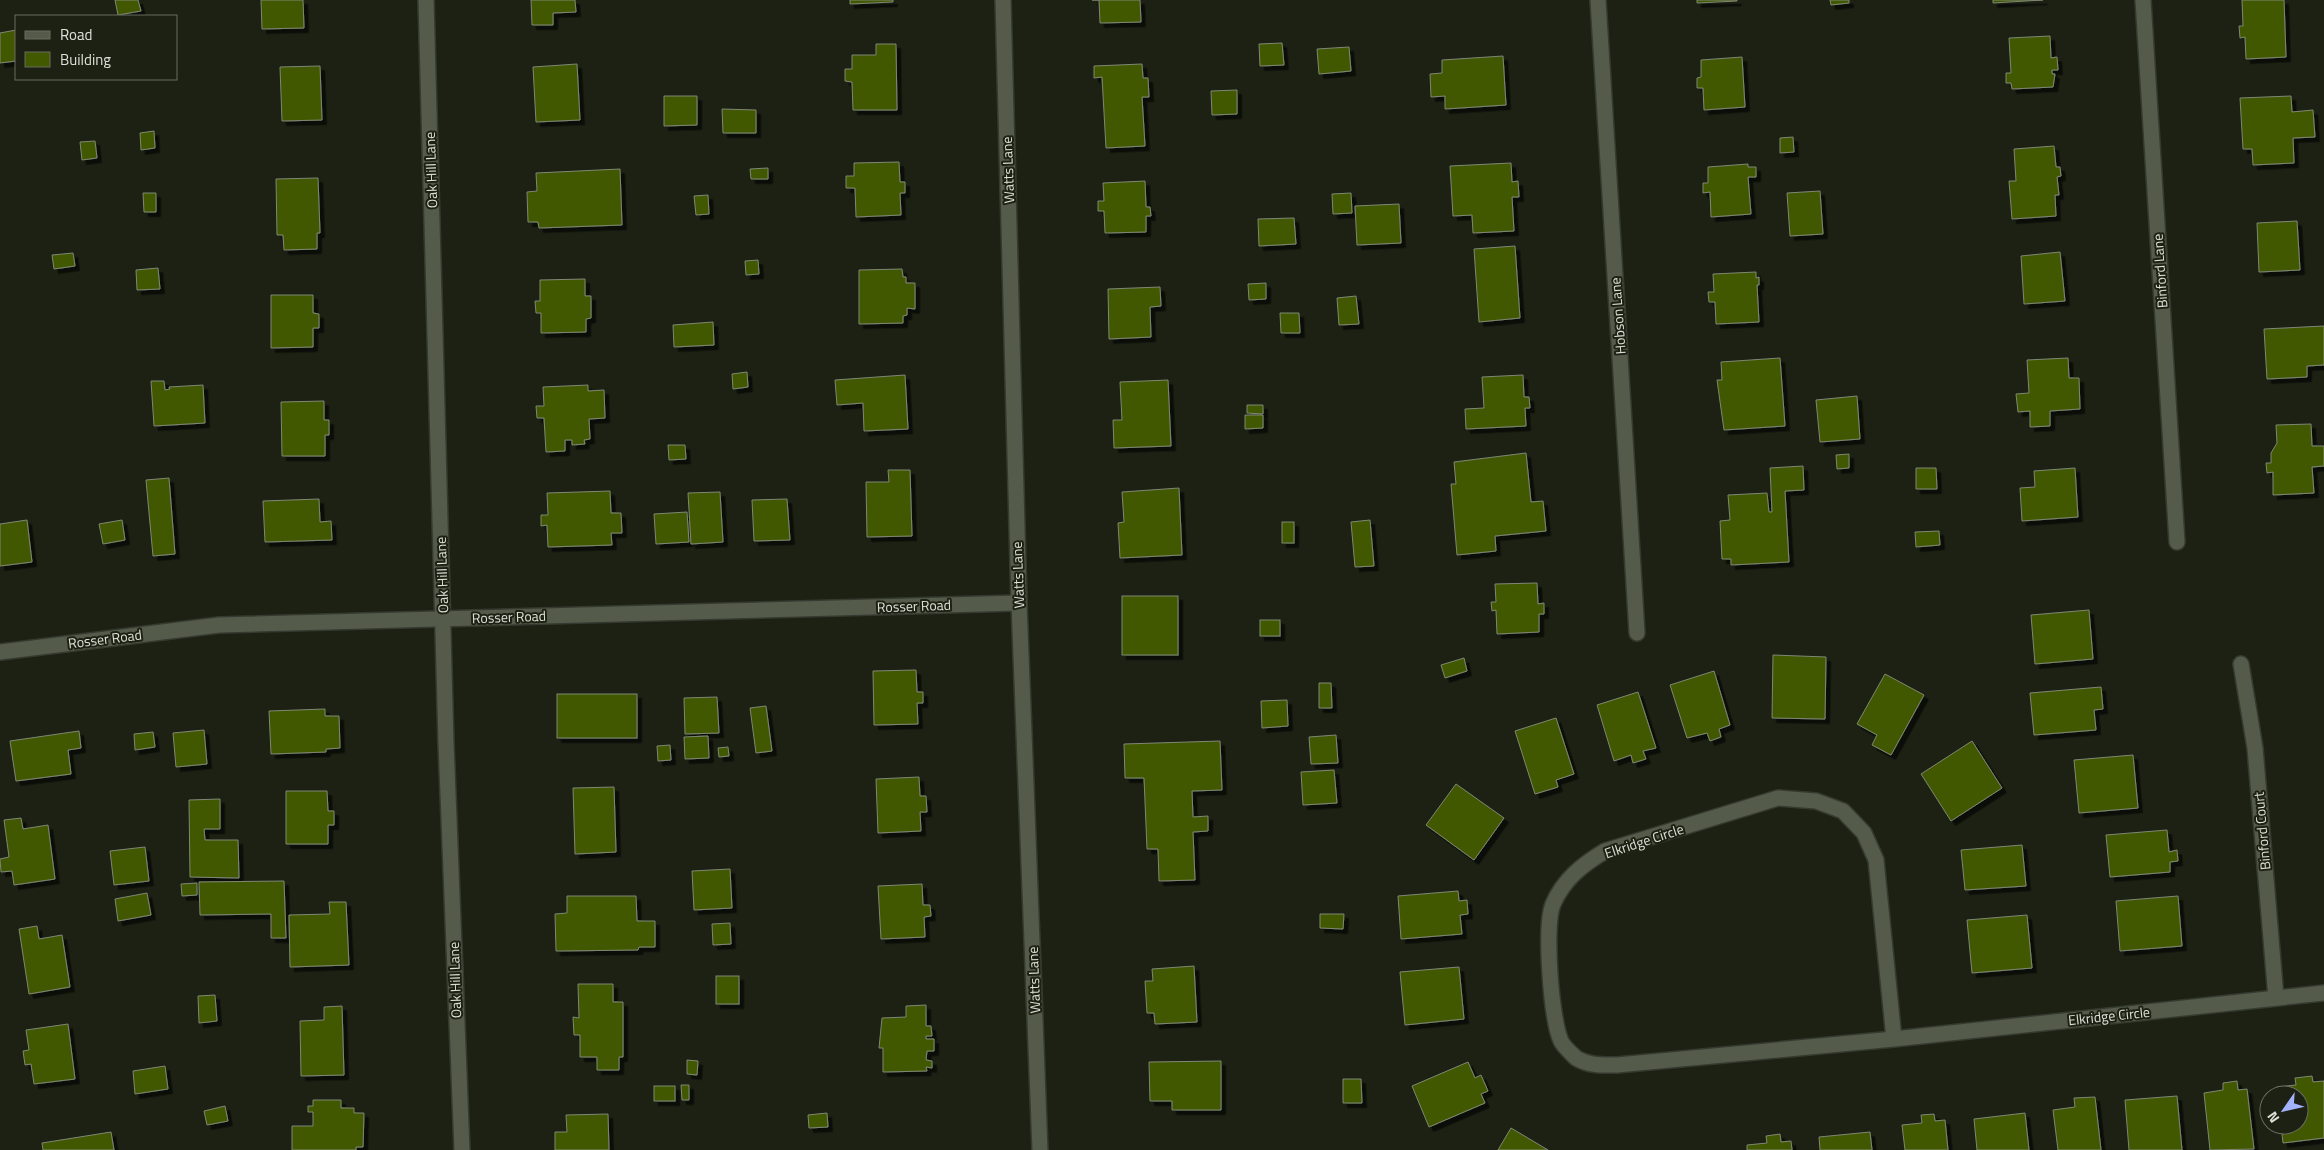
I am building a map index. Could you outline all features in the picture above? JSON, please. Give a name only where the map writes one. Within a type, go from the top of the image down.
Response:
[{"type":"street","name":"Oak Hill Lane","points":[[426,0],[443,619],[462,1150]]},
{"type":"street","name":"Watts Lane","points":[[1003,0],[1019,602],[1040,1150]]},
{"type":"street","name":"Hobson Lane","points":[[1598,0],[1637,633]]},
{"type":"street","name":"Binford Lane","points":[[2143,0],[2177,542]]},
{"type":"street","name":"Rosser Road","points":[[0,652],[219,625],[1019,602]]},
{"type":"street","name":"Binford Court","points":[[2242,664],[2255,748],[2276,998]]},
{"type":"street","name":"Elkridge Circle","points":[[1894,1039],[1876,860],[1864,833],[1843,810],[1816,800],[1778,798],[1605,851],[1582,865],[1565,883],[1552,906],[1548,931],[1555,1020],[1561,1042],[1576,1058],[1595,1065],[1617,1065],[1894,1039],[2324,993]]},
{"type":"building","points":[[115,0],[138,0],[141,11],[118,15]]},
{"type":"building","points":[[261,0],[303,0],[304,28],[262,29]]},
{"type":"building","points":[[531,0],[575,0],[576,12],[553,13],[553,25],[532,25]]},
{"type":"building","points":[[850,0],[893,0],[893,2],[850,4]]},
{"type":"building","points":[[1099,0],[1140,0],[1141,22],[1100,23]]},
{"type":"building","points":[[1697,0],[1737,0],[1737,1],[1697,3]]},
{"type":"building","points":[[1830,0],[1849,0],[1849,3],[1831,5]]},
{"type":"building","points":[[1993,0],[2043,0],[1993,3]]},
{"type":"building","points":[[2242,0],[2284,0],[2286,57],[2246,59],[2245,37],[2240,38],[2239,26],[2243,26]]},
{"type":"building","points":[[15,30],[15,61],[0,63],[0,33]]},
{"type":"building","points":[[2050,36],[2051,58],[2057,57],[2058,70],[2052,70],[2052,74],[2055,74],[2053,87],[2012,89],[2011,83],[2006,83],[2006,73],[2011,73],[2009,38]]},
{"type":"building","points":[[1282,43],[1284,65],[1260,66],[1259,44]]},
{"type":"building","points":[[876,44],[896,44],[897,110],[853,110],[852,82],[845,81],[845,69],[852,69],[852,55],[876,55]]},
{"type":"building","points":[[1349,47],[1351,71],[1319,74],[1317,49]]},
{"type":"building","points":[[1503,56],[1506,105],[1445,109],[1445,96],[1431,97],[1430,74],[1442,73],[1442,60]]},
{"type":"building","points":[[1742,57],[1745,107],[1704,110],[1703,88],[1697,88],[1697,78],[1701,77],[1701,60]]},
{"type":"building","points":[[577,64],[580,120],[536,122],[533,67]]},
{"type":"building","points":[[1142,64],[1143,78],[1148,78],[1149,97],[1142,97],[1145,146],[1106,148],[1102,77],[1094,78],[1094,66]]},
{"type":"building","points":[[320,66],[322,120],[282,121],[280,67]]},
{"type":"building","points":[[1237,90],[1237,114],[1212,115],[1211,91]]},
{"type":"building","points":[[664,96],[697,96],[697,125],[664,126]]},
{"type":"building","points":[[2291,96],[2292,112],[2313,110],[2315,137],[2293,138],[2294,163],[2253,165],[2252,149],[2243,149],[2240,98]]},
{"type":"building","points":[[722,109],[756,110],[756,133],[723,133]]},
{"type":"building","points":[[154,131],[155,148],[141,150],[140,133]]},
{"type":"building","points":[[1793,137],[1794,152],[1780,153],[1780,138]]},
{"type":"building","points":[[95,141],[97,158],[82,160],[80,142]]},
{"type":"building","points":[[2054,146],[2056,167],[2060,167],[2061,176],[2057,177],[2059,195],[2055,195],[2056,216],[2012,219],[2009,181],[2016,181],[2014,149]]},
{"type":"building","points":[[899,162],[900,182],[905,182],[905,193],[900,193],[901,215],[856,217],[855,188],[846,188],[846,176],[854,176],[854,163]]},
{"type":"building","points":[[1511,163],[1512,182],[1518,181],[1519,197],[1512,197],[1514,231],[1473,233],[1472,215],[1453,216],[1450,166]]},
{"type":"building","points":[[1748,164],[1748,167],[1756,167],[1756,177],[1748,177],[1751,214],[1711,217],[1710,192],[1703,193],[1703,183],[1708,183],[1708,167]]},
{"type":"building","points":[[768,168],[768,179],[751,179],[750,169]]},
{"type":"building","points":[[620,169],[622,225],[539,228],[538,222],[528,222],[527,192],[537,191],[536,173]]},
{"type":"building","points":[[318,178],[320,233],[317,233],[317,249],[284,250],[283,235],[277,235],[276,179]]},
{"type":"building","points":[[1145,181],[1146,207],[1150,207],[1151,216],[1146,216],[1146,232],[1105,233],[1104,211],[1098,211],[1098,201],[1104,201],[1103,183]]},
{"type":"building","points":[[1820,191],[1823,234],[1790,236],[1787,193]]},
{"type":"building","points":[[143,193],[156,193],[156,212],[144,212]]},
{"type":"building","points":[[1351,193],[1352,213],[1333,214],[1332,194]]},
{"type":"building","points":[[708,195],[709,214],[696,215],[694,196]]},
{"type":"building","points":[[1399,204],[1401,243],[1357,245],[1355,206]]},
{"type":"building","points":[[1294,218],[1296,244],[1259,246],[1258,219]]},
{"type":"building","points":[[2297,221],[2300,270],[2259,272],[2257,223]]},
{"type":"building","points":[[1515,246],[1520,318],[1479,322],[1474,249]]},
{"type":"building","points":[[2060,252],[2065,301],[2024,304],[2021,256]]},
{"type":"building","points":[[73,253],[75,266],[54,269],[52,255]]},
{"type":"building","points":[[758,260],[759,274],[746,275],[745,261]]},
{"type":"building","points":[[158,268],[160,289],[137,290],[136,270]]},
{"type":"building","points":[[902,269],[903,277],[906,277],[906,283],[915,283],[915,309],[907,308],[907,315],[903,316],[903,323],[859,324],[859,270]]},
{"type":"building","points":[[1756,272],[1756,278],[1759,277],[1759,285],[1757,285],[1759,322],[1716,324],[1715,302],[1709,302],[1708,292],[1714,292],[1713,274]]},
{"type":"building","points":[[585,279],[585,296],[591,296],[591,318],[586,319],[586,332],[541,333],[541,313],[536,313],[535,301],[540,301],[540,280]]},
{"type":"building","points":[[1266,283],[1266,299],[1249,300],[1248,284]]},
{"type":"building","points":[[1160,287],[1161,306],[1150,307],[1151,337],[1109,339],[1108,289]]},
{"type":"building","points":[[271,295],[313,295],[313,313],[319,314],[319,328],[313,328],[313,347],[271,348]]},
{"type":"building","points":[[1356,296],[1359,324],[1339,325],[1337,298]]},
{"type":"building","points":[[1280,313],[1299,313],[1300,333],[1281,333]]},
{"type":"building","points":[[713,322],[714,345],[674,347],[673,325]]},
{"type":"building","points":[[2324,326],[2324,365],[2307,366],[2307,377],[2267,379],[2264,329]]},
{"type":"building","points":[[1780,358],[1785,426],[1724,430],[1717,380],[1722,380],[1721,362]]},
{"type":"building","points":[[2068,358],[2069,378],[2079,378],[2080,409],[2050,411],[2050,426],[2030,427],[2030,411],[2018,412],[2016,394],[2029,393],[2027,360]]},
{"type":"building","points":[[747,372],[748,387],[733,389],[732,374]]},
{"type":"building","points":[[905,375],[908,429],[864,431],[863,403],[837,405],[835,380]]},
{"type":"building","points":[[1523,375],[1524,397],[1529,397],[1530,408],[1525,408],[1526,426],[1466,429],[1465,409],[1484,408],[1482,377]]},
{"type":"building","points":[[1168,380],[1171,446],[1114,448],[1113,420],[1122,420],[1120,382]]},
{"type":"building","points":[[151,381],[164,381],[165,390],[170,389],[169,387],[203,385],[205,423],[154,426]]},
{"type":"building","points":[[588,385],[588,391],[604,390],[605,418],[589,419],[590,439],[584,440],[585,444],[572,445],[572,440],[565,440],[565,451],[546,452],[544,418],[537,418],[536,406],[544,406],[543,387]]},
{"type":"building","points":[[1857,396],[1860,439],[1820,442],[1816,400]]},
{"type":"building","points":[[324,401],[324,420],[329,420],[329,435],[325,435],[325,456],[282,456],[281,402]]},
{"type":"building","points":[[1247,405],[1263,405],[1263,414],[1247,413]]},
{"type":"building","points":[[1245,415],[1263,415],[1263,428],[1245,429]]},
{"type":"building","points":[[2311,424],[2312,446],[2324,446],[2324,466],[2312,467],[2314,493],[2273,495],[2273,472],[2267,473],[2266,463],[2271,463],[2271,453],[2277,443],[2276,425]]},
{"type":"building","points":[[668,445],[685,445],[686,459],[669,460]]},
{"type":"building","points":[[1526,453],[1531,502],[1543,501],[1546,531],[1495,536],[1496,551],[1457,555],[1451,484],[1456,484],[1454,462]]},
{"type":"building","points":[[1849,454],[1849,468],[1837,469],[1836,455]]},
{"type":"building","points":[[1803,466],[1804,490],[1785,491],[1789,562],[1731,565],[1731,559],[1722,559],[1720,521],[1730,520],[1728,495],[1767,493],[1769,512],[1772,512],[1770,468]]},
{"type":"building","points":[[1916,468],[1936,468],[1937,489],[1916,489]]},
{"type":"building","points":[[2075,468],[2078,517],[2022,521],[2020,488],[2035,487],[2034,471]]},
{"type":"building","points":[[888,470],[910,470],[912,536],[867,537],[866,482],[889,482]]},
{"type":"building","points":[[169,478],[175,554],[153,556],[146,480]]},
{"type":"building","points":[[1179,488],[1182,555],[1120,558],[1118,523],[1124,522],[1122,492]]},
{"type":"building","points":[[610,491],[611,513],[621,513],[622,533],[611,533],[612,545],[548,547],[547,525],[541,526],[541,515],[548,515],[547,493]]},
{"type":"building","points":[[720,492],[723,542],[691,544],[688,493]]},
{"type":"building","points":[[319,499],[320,522],[331,521],[332,540],[265,542],[263,501]]},
{"type":"building","points":[[787,499],[790,540],[754,541],[752,500]]},
{"type":"building","points":[[687,512],[689,542],[656,544],[654,514]]},
{"type":"building","points":[[27,520],[32,562],[0,566],[0,524]]},
{"type":"building","points":[[122,520],[125,540],[103,544],[99,524]]},
{"type":"building","points":[[1370,520],[1374,566],[1355,567],[1351,522]]},
{"type":"building","points":[[1282,522],[1294,522],[1294,543],[1282,543]]},
{"type":"building","points":[[1939,531],[1940,545],[1916,547],[1915,532]]},
{"type":"building","points":[[1537,583],[1538,604],[1544,603],[1544,614],[1539,614],[1539,632],[1497,634],[1496,610],[1492,611],[1491,602],[1496,602],[1495,584]]},
{"type":"building","points":[[1122,596],[1178,596],[1178,655],[1122,655]]},
{"type":"building","points":[[2089,610],[2093,659],[2035,664],[2031,615]]},
{"type":"building","points":[[1260,620],[1280,620],[1280,636],[1260,636]]},
{"type":"building","points":[[1773,655],[1826,657],[1825,719],[1772,718]]},
{"type":"building","points":[[1464,658],[1467,671],[1445,678],[1441,665]]},
{"type":"building","points":[[916,670],[917,692],[923,692],[923,703],[917,703],[918,724],[874,725],[873,671]]},
{"type":"building","points":[[1714,671],[1730,725],[1719,729],[1721,737],[1710,741],[1707,733],[1687,738],[1670,685]]},
{"type":"building","points":[[1885,674],[1924,695],[1891,755],[1872,745],[1877,735],[1857,724]]},
{"type":"building","points":[[1319,683],[1331,683],[1332,708],[1319,708]]},
{"type":"building","points":[[2101,687],[2103,709],[2094,710],[2096,730],[2034,735],[2030,693]]},
{"type":"building","points":[[1638,692],[1656,748],[1643,751],[1646,759],[1633,763],[1631,755],[1614,761],[1597,705]]},
{"type":"building","points":[[557,694],[637,694],[637,738],[557,738]]},
{"type":"building","points":[[717,697],[719,733],[685,734],[684,698]]},
{"type":"building","points":[[1287,700],[1288,726],[1262,728],[1261,701]]},
{"type":"building","points":[[766,706],[772,751],[756,753],[750,708]]},
{"type":"building","points":[[325,709],[325,716],[339,716],[340,748],[326,749],[326,752],[271,754],[269,711]]},
{"type":"building","points":[[1556,718],[1574,774],[1556,780],[1558,787],[1535,794],[1515,731]]},
{"type":"building","points":[[204,730],[207,764],[176,767],[173,733]]},
{"type":"building","points":[[79,731],[81,748],[68,750],[71,774],[16,781],[10,741]]},
{"type":"building","points":[[153,732],[155,747],[135,750],[134,734]]},
{"type":"building","points":[[1336,735],[1338,763],[1311,764],[1309,737]]},
{"type":"building","points":[[708,736],[709,758],[685,759],[684,737]]},
{"type":"building","points":[[1220,741],[1222,790],[1192,791],[1193,817],[1208,816],[1208,831],[1193,832],[1195,880],[1159,881],[1158,849],[1147,849],[1144,778],[1125,778],[1124,744]]},
{"type":"building","points":[[1972,741],[2002,788],[1951,821],[1921,774]]},
{"type":"building","points":[[670,745],[671,760],[658,761],[657,746]]},
{"type":"building","points":[[728,747],[729,756],[719,757],[718,748]]},
{"type":"building","points":[[2133,755],[2138,808],[2079,813],[2074,760]]},
{"type":"building","points":[[1334,770],[1337,803],[1303,805],[1301,772]]},
{"type":"building","points":[[919,777],[920,796],[926,796],[927,812],[920,812],[921,831],[878,833],[876,779]]},
{"type":"building","points":[[1456,784],[1504,818],[1474,860],[1426,825]]},
{"type":"building","points":[[614,787],[616,852],[575,854],[573,788]]},
{"type":"building","points":[[286,791],[327,791],[328,811],[334,811],[334,825],[328,825],[328,844],[286,844]]},
{"type":"building","points":[[220,799],[220,829],[204,829],[205,840],[238,840],[239,878],[190,877],[189,800]]},
{"type":"building","points":[[21,818],[23,829],[48,825],[55,879],[14,885],[12,871],[1,872],[0,859],[9,857],[4,820]]},
{"type":"building","points":[[2167,830],[2169,852],[2177,850],[2178,861],[2170,862],[2170,872],[2110,877],[2106,835]]},
{"type":"building","points":[[2022,845],[2026,886],[1965,890],[1961,850]]},
{"type":"building","points":[[145,847],[149,881],[114,885],[110,851]]},
{"type":"building","points":[[730,869],[732,908],[694,910],[692,871]]},
{"type":"building","points":[[284,881],[286,938],[271,938],[271,914],[200,915],[199,882]]},
{"type":"building","points":[[197,883],[197,895],[182,896],[181,884]]},
{"type":"building","points":[[922,884],[923,905],[930,905],[931,916],[924,917],[925,937],[881,939],[878,886]]},
{"type":"building","points":[[1458,891],[1459,901],[1467,900],[1468,914],[1460,915],[1462,934],[1401,939],[1398,896]]},
{"type":"building","points":[[147,893],[151,915],[118,921],[115,899]]},
{"type":"building","points":[[567,896],[636,896],[637,921],[655,921],[655,947],[639,947],[638,950],[556,951],[555,914],[567,913]]},
{"type":"building","points":[[2178,896],[2182,946],[2120,951],[2116,901]]},
{"type":"building","points":[[329,902],[346,902],[349,965],[290,967],[289,915],[330,914]]},
{"type":"building","points":[[1320,914],[1344,914],[1343,929],[1320,928]]},
{"type":"building","points":[[2027,915],[2032,968],[1972,973],[1967,920]]},
{"type":"building","points":[[730,923],[731,944],[713,945],[712,924]]},
{"type":"building","points":[[37,926],[39,939],[62,935],[70,987],[29,994],[19,929]]},
{"type":"building","points":[[1194,966],[1197,1022],[1155,1024],[1154,1013],[1147,1013],[1145,981],[1153,981],[1152,969]]},
{"type":"building","points":[[1459,967],[1464,1019],[1405,1025],[1400,972]]},
{"type":"building","points":[[716,976],[739,976],[739,1004],[716,1004]]},
{"type":"building","points":[[578,984],[613,984],[613,1002],[623,1002],[623,1057],[619,1057],[619,1070],[597,1070],[597,1057],[580,1057],[580,1035],[574,1035],[573,1017],[579,1018]]},
{"type":"building","points":[[215,995],[217,1021],[199,1023],[198,996]]},
{"type":"building","points":[[926,1005],[926,1026],[931,1026],[932,1036],[926,1036],[926,1039],[934,1039],[934,1051],[927,1051],[926,1060],[932,1061],[932,1068],[926,1067],[927,1071],[883,1072],[883,1048],[879,1048],[882,1018],[906,1017],[906,1006]]},
{"type":"building","points":[[342,1006],[344,1075],[301,1076],[300,1021],[324,1020],[324,1007]]},
{"type":"building","points":[[68,1024],[75,1079],[34,1084],[31,1064],[25,1065],[23,1051],[29,1050],[26,1030]]},
{"type":"building","points":[[687,1060],[698,1061],[697,1075],[687,1074]]},
{"type":"building","points":[[1221,1061],[1221,1110],[1172,1110],[1172,1101],[1150,1101],[1149,1062]]},
{"type":"building","points":[[1468,1062],[1475,1078],[1481,1075],[1488,1091],[1481,1094],[1485,1103],[1429,1127],[1412,1086]]},
{"type":"building","points":[[165,1066],[168,1089],[135,1094],[133,1071]]},
{"type":"building","points":[[2312,1076],[2313,1082],[2324,1081],[2324,1138],[2283,1143],[2282,1135],[2309,1135],[2309,1085],[2296,1085],[2295,1078]]},
{"type":"building","points":[[1343,1079],[1361,1079],[1362,1103],[1343,1103]]},
{"type":"building","points":[[2237,1081],[2238,1090],[2247,1089],[2254,1149],[2210,1150],[2204,1093],[2223,1090],[2223,1083]]},
{"type":"building","points":[[681,1085],[689,1085],[689,1100],[682,1100]]},
{"type":"building","points":[[654,1086],[675,1086],[675,1101],[654,1101]]},
{"type":"building","points":[[2177,1096],[2182,1150],[2129,1150],[2125,1100]]},
{"type":"building","points":[[2095,1097],[2101,1150],[2058,1150],[2053,1110],[2075,1107],[2074,1098]]},
{"type":"building","points":[[313,1100],[341,1100],[341,1108],[354,1108],[354,1113],[364,1113],[363,1147],[356,1147],[356,1150],[292,1150],[292,1126],[313,1126],[313,1112],[308,1112],[308,1106],[313,1106]]},
{"type":"building","points":[[225,1106],[228,1121],[207,1125],[204,1111]]},
{"type":"building","points":[[827,1113],[828,1127],[809,1128],[808,1115]]},
{"type":"building","points":[[2025,1113],[2029,1150],[1977,1150],[1974,1119]]},
{"type":"building","points":[[608,1114],[609,1150],[555,1150],[555,1132],[567,1132],[566,1115]]},
{"type":"building","points":[[1934,1114],[1935,1121],[1945,1120],[1948,1150],[1905,1150],[1902,1125],[1922,1123],[1921,1115]]},
{"type":"building","points":[[1511,1128],[1548,1150],[1498,1150]]},
{"type":"building","points":[[111,1132],[114,1150],[43,1150],[42,1143]]},
{"type":"building","points":[[1870,1132],[1872,1150],[1820,1150],[1819,1137]]},
{"type":"building","points":[[1780,1134],[1781,1142],[1791,1141],[1792,1150],[1747,1150],[1747,1145],[1767,1143],[1766,1136]]}]
